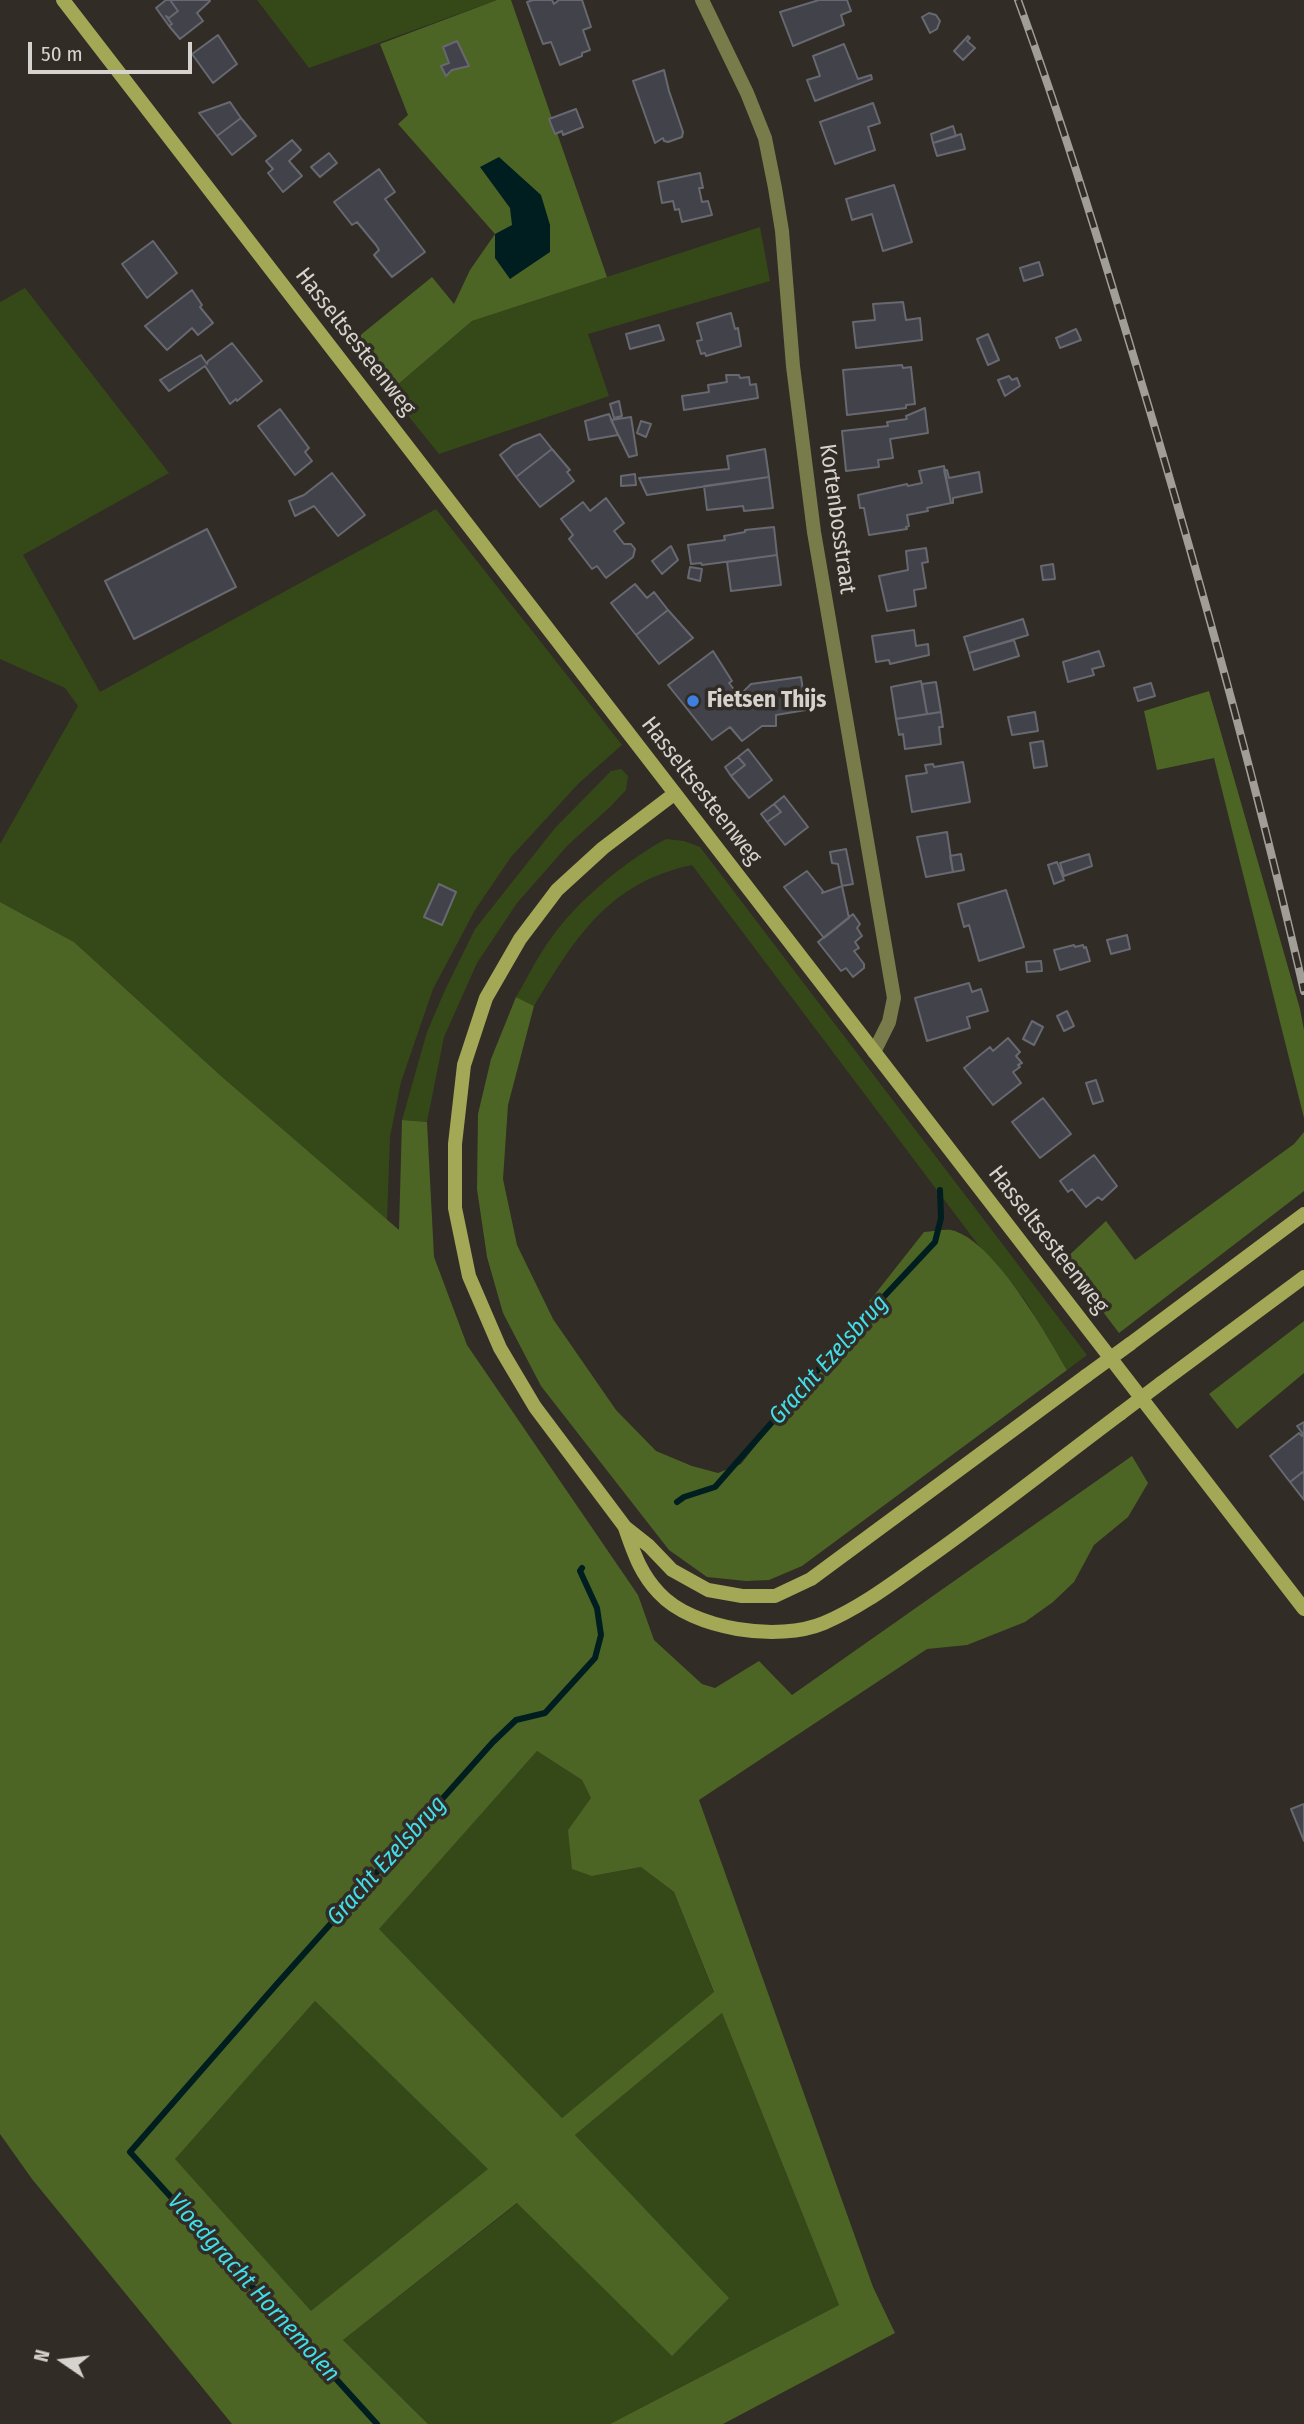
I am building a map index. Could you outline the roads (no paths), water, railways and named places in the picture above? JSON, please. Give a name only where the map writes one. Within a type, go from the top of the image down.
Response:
[{"type":"main road","name":"Hasseltsesteenweg","points":[[63,0],[1304,1609]]},
{"type":"main road","points":[[674,794],[603,848],[557,890],[520,939],[486,998],[464,1065],[454,1144],[455,1208],[469,1276],[500,1348],[535,1407],[625,1527],[649,1546],[672,1570],[708,1590],[742,1596],[775,1596],[811,1579],[1303,1214]]},
{"type":"main road","points":[[625,1527],[637,1564],[660,1595],[694,1617],[741,1631],[790,1631],[823,1623],[877,1594],[952,1541],[1304,1277]]},
{"type":"street","name":"Kortenbosstraat","points":[[702,0],[747,93],[765,138],[775,188],[782,231],[793,366],[814,532],[894,998],[889,1022],[874,1052]]},
{"type":"water","points":[[499,157],[541,195],[550,225],[550,252],[510,279],[495,258],[495,234],[512,225],[510,208],[480,167]]},
{"type":"waterway","name":"Gracht Ezelsbrug","points":[[677,1502],[715,1487],[862,1320],[935,1242],[941,1218],[940,1190]]},
{"type":"waterway","name":"Gracht Ezelsbrug","points":[[377,2424],[130,2152],[493,1742],[516,1720],[545,1713],[595,1658],[601,1635],[597,1608],[580,1571],[582,1568]]},
{"type":"railway","points":[[1018,0],[1088,208],[1173,489],[1251,775],[1304,991]]},
{"type":"place","name":"Fietsen Thijs","points":[[693,701]]},
{"type":"water label","name":"Vloedgracht Hornemolen","points":[[253,2288]]}]
